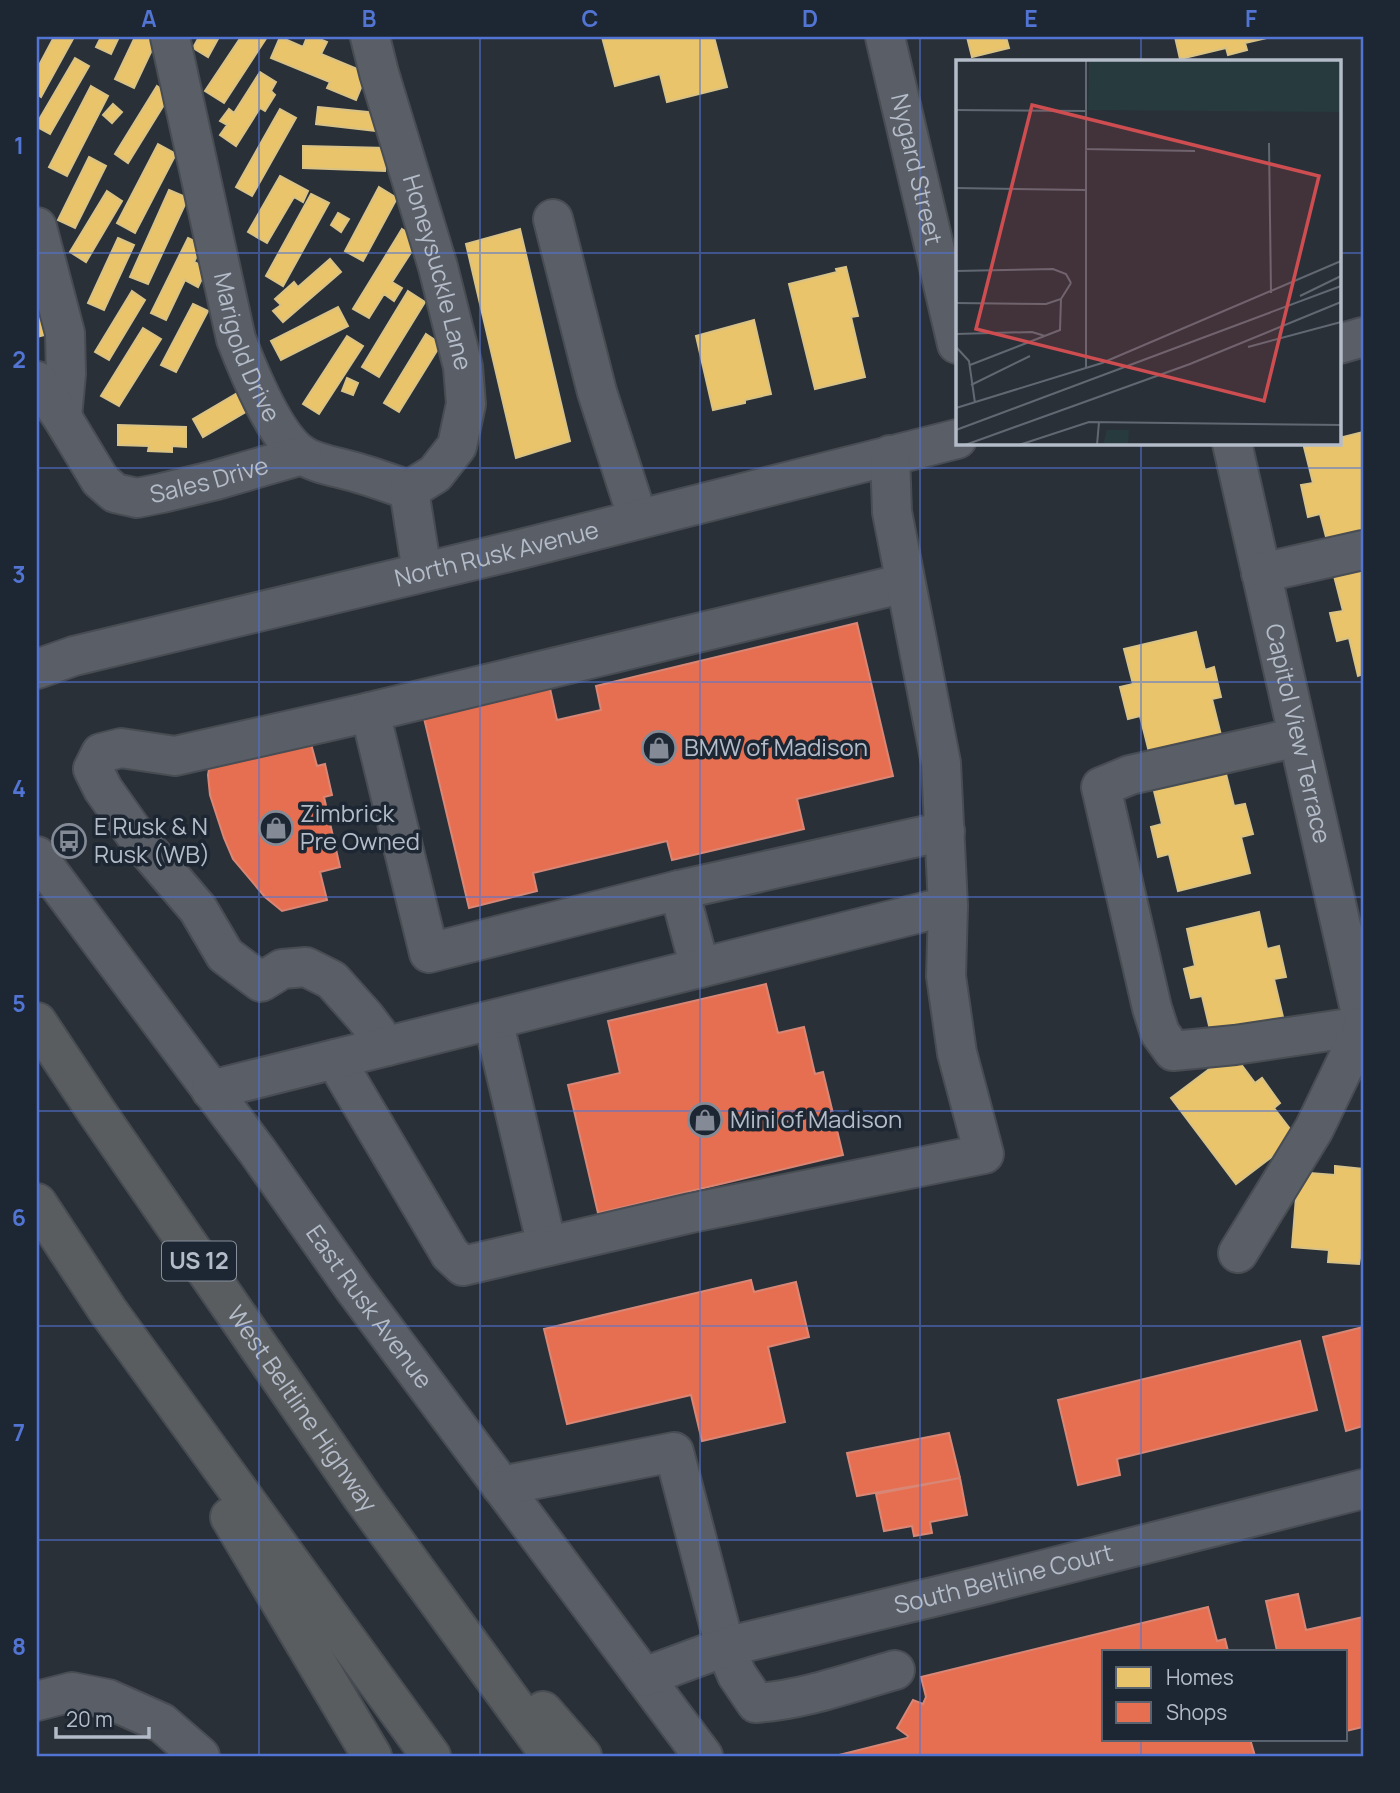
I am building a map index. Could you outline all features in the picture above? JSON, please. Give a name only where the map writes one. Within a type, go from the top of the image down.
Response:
[{"type":"highway","name":"West Beltline Highway","points":[[37,1023],[363,1498],[551,1756]]},
{"type":"highway","points":[[37,1203],[108,1311],[372,1756]]},
{"type":"highway","points":[[108,1311],[431,1756]]},
{"type":"highway","points":[[363,1498],[582,1756]]},
{"type":"street","name":"Marigold Drive","points":[[170,37],[236,339],[250,375],[284,440],[302,455],[324,464],[409,490]]},
{"type":"street","name":"Honeysuckle Lane","points":[[370,37],[438,267],[463,367],[466,404],[457,446],[435,474],[409,490]]},
{"type":"street","name":"Nygard Street","points":[[885,37],[956,340]]},
{"type":"street","points":[[553,219],[597,392],[638,519]]},
{"type":"street","points":[[37,227],[65,333],[66,374],[62,417]]},
{"type":"street","points":[[1340,344],[1363,337]]},
{"type":"street","points":[[37,381],[62,417]]},
{"type":"street","name":"Sales Drive","points":[[62,417],[100,480],[115,494],[137,498],[302,455]]},
{"type":"street","name":"North Rusk Avenue","points":[[37,669],[74,656],[522,549],[956,439]]},
{"type":"street","name":"Capitol View Terrace","points":[[1232,444],[1363,1026]]},
{"type":"street","points":[[335,1059],[450,1254],[463,1266],[691,1213],[984,1154],[957,1053],[946,976],[948,906],[941,763],[892,512],[890,455]]},
{"type":"street","points":[[409,490],[422,572]]},
{"type":"street","points":[[1261,573],[1363,550]]},
{"type":"street","points":[[387,1046],[332,980],[306,967],[282,969],[261,982],[225,955],[198,909],[139,840],[103,789],[93,769],[101,754],[121,748],[175,756],[370,712],[905,583]]},
{"type":"street","points":[[370,712],[429,953],[680,890],[945,831]]},
{"type":"street","points":[[1298,737],[1130,775],[1101,787],[1152,1008],[1160,1034],[1173,1051],[1235,1045],[1363,1026]]},
{"type":"street","name":"East Rusk Avenue","points":[[37,856],[258,1152],[353,1287],[703,1756]]},
{"type":"street","points":[[680,890],[699,968]]},
{"type":"street","points":[[211,1090],[948,906]]},
{"type":"street","points":[[493,1020],[547,1247]]},
{"type":"street","points":[[1238,1253],[1314,1129],[1363,1026]]},
{"type":"street","points":[[501,1486],[674,1452],[725,1647],[737,1675],[756,1703],[779,1702],[895,1670]]},
{"type":"street","name":"South Beltline Court","points":[[644,1677],[725,1647],[1363,1489]]},
{"type":"street","points":[[37,1701],[72,1692],[108,1699],[163,1723],[200,1756]]},
{"type":"building: Homes","points":[[54,37],[74,37],[41,97],[37,94],[37,69]]},
{"type":"building: Homes","points":[[101,37],[119,37],[111,54],[96,47]]},
{"type":"building: Homes","points":[[135,37],[158,37],[134,88],[115,79]]},
{"type":"building: Homes","points":[[199,37],[219,37],[208,57],[193,48]]},
{"type":"building: Homes","points":[[241,37],[267,37],[224,103],[205,91]]},
{"type":"building: Homes","points":[[280,37],[303,47],[307,37],[315,37],[327,42],[321,54],[367,73],[356,100],[327,88],[330,82],[271,58]]},
{"type":"building: Homes","points":[[602,37],[714,37],[727,87],[667,102],[660,74],[615,86]]},
{"type":"building: Homes","points":[[967,37],[1006,37],[1009,48],[972,57]]},
{"type":"building: Homes","points":[[1175,37],[1271,37],[1245,43],[1247,50],[1228,55],[1226,48],[1180,59]]},
{"type":"building: Homes","points":[[75,58],[89,66],[50,134],[37,127],[37,123]]},
{"type":"building: Homes","points":[[260,72],[276,82],[271,91],[275,95],[265,111],[260,108],[236,146],[220,135],[227,125],[220,121],[229,109],[234,113]]},
{"type":"building: Homes","points":[[91,86],[108,96],[67,176],[49,167]]},
{"type":"building: Homes","points":[[157,86],[170,95],[128,163],[115,154]]},
{"type":"building: Homes","points":[[113,104],[122,112],[112,123],[103,115]]},
{"type":"building: Homes","points":[[318,107],[377,113],[375,131],[316,124]]},
{"type":"building: Homes","points":[[280,109],[296,118],[252,196],[236,187]]},
{"type":"building: Homes","points":[[158,144],[176,154],[135,233],[117,223]]},
{"type":"building: Homes","points":[[303,146],[387,148],[385,171],[303,168]]},
{"type":"building: Homes","points":[[89,157],[106,166],[75,228],[58,220]]},
{"type":"building: Homes","points":[[280,176],[308,191],[303,202],[294,197],[267,243],[248,232]]},
{"type":"building: Homes","points":[[379,187],[397,198],[363,261],[345,251]]},
{"type":"building: Homes","points":[[169,190],[188,198],[148,284],[130,277]]},
{"type":"building: Homes","points":[[107,191],[122,201],[86,262],[70,252]]},
{"type":"building: Homes","points":[[311,194],[329,203],[283,286],[266,276]]},
{"type":"building: Homes","points":[[338,213],[349,219],[341,232],[331,225]]},
{"type":"building: Homes","points":[[402,229],[419,240],[392,282],[402,288],[394,301],[384,294],[369,318],[353,309]]},
{"type":"building: Homes","points":[[520,229],[570,441],[516,458],[466,244]]},
{"type":"building: Homes","points":[[118,238],[134,245],[104,310],[88,303]]},
{"type":"building: Homes","points":[[188,238],[202,245],[194,262],[207,268],[198,287],[185,280],[166,320],[151,313]]},
{"type":"building: Homes","points":[[330,259],[341,272],[283,322],[273,311],[281,305],[275,299],[294,282],[298,287]]},
{"type":"building: Homes","points":[[846,267],[858,316],[851,317],[865,377],[815,389],[789,284],[837,272],[836,269]]},
{"type":"building: Homes","points":[[37,276],[52,333],[37,337]]},
{"type":"building: Homes","points":[[132,291],[145,300],[109,360],[95,352]]},
{"type":"building: Homes","points":[[408,291],[425,302],[379,377],[362,367]]},
{"type":"building: Homes","points":[[193,304],[208,311],[176,372],[161,365]]},
{"type":"building: Homes","points":[[338,307],[348,326],[281,360],[271,341]]},
{"type":"building: Homes","points":[[754,320],[771,394],[713,410],[696,336]]},
{"type":"building: Homes","points":[[143,328],[161,339],[119,406],[101,396]]},
{"type":"building: Homes","points":[[426,334],[441,344],[399,412],[384,403]]},
{"type":"building: Homes","points":[[347,336],[363,346],[319,414],[303,404]]},
{"type":"building: Homes","points":[[347,378],[358,383],[353,395],[342,391]]},
{"type":"building: Homes","points":[[241,391],[251,409],[203,437],[193,419]]},
{"type":"building: Homes","points":[[118,425],[186,427],[186,447],[172,446],[172,452],[148,451],[149,446],[118,445]]},
{"type":"building: Homes","points":[[1363,432],[1363,543],[1330,552],[1320,514],[1308,517],[1301,485],[1313,483],[1304,447],[1340,444],[1340,438]]},
{"type":"building: Homes","points":[[1363,565],[1363,674],[1358,676],[1349,638],[1337,641],[1330,613],[1343,611],[1333,572]]},
{"type":"building: Homes","points":[[1196,632],[1205,670],[1214,667],[1221,697],[1212,699],[1221,735],[1149,752],[1140,716],[1128,719],[1120,687],[1133,684],[1124,649]]},
{"type":"building: Homes","points":[[1225,770],[1234,806],[1245,804],[1253,834],[1241,837],[1250,873],[1178,891],[1169,854],[1158,857],[1151,827],[1162,824],[1153,787]]},
{"type":"building: Homes","points":[[1259,912],[1267,949],[1279,946],[1286,977],[1274,979],[1283,1017],[1211,1034],[1202,996],[1191,998],[1184,969],[1195,966],[1187,929]]},
{"type":"building: Homes","points":[[1232,1052],[1255,1083],[1262,1078],[1280,1103],[1274,1108],[1297,1138],[1236,1184],[1171,1098]]},
{"type":"building: Homes","points":[[1335,1166],[1363,1169],[1363,1252],[1359,1264],[1328,1262],[1329,1250],[1292,1247],[1298,1172],[1335,1175]]},
{"type":"building: Shops","name":"BMW of Madison","points":[[857,623],[893,776],[797,799],[804,829],[672,860],[667,841],[533,873],[537,891],[469,908],[423,714],[549,684],[557,720],[601,710],[596,686]]},
{"type":"building: Shops","name":"Zimbrick Pre Owned","points":[[310,740],[317,766],[325,764],[332,795],[324,797],[340,867],[320,872],[327,900],[282,911],[265,897],[233,859],[210,795],[208,775],[210,763]]},
{"type":"building: Shops","name":"Mini of Madison","points":[[766,984],[778,1033],[804,1027],[815,1074],[823,1072],[843,1155],[598,1213],[568,1085],[620,1073],[608,1021]]},
{"type":"building: Shops","points":[[751,1280],[754,1292],[796,1282],[809,1337],[768,1347],[785,1422],[702,1441],[691,1395],[567,1424],[544,1329]]},
{"type":"building: Shops","points":[[1363,1327],[1363,1426],[1346,1431],[1323,1337]]},
{"type":"building: Shops","points":[[1300,1341],[1317,1410],[1117,1459],[1120,1475],[1078,1485],[1058,1400]]},
{"type":"building: Shops","points":[[949,1433],[960,1478],[857,1496],[847,1453]]},
{"type":"building: Shops","points":[[960,1478],[967,1515],[930,1522],[932,1533],[914,1536],[912,1526],[884,1531],[876,1494]]},
{"type":"building: Shops","points":[[1298,1594],[1306,1630],[1363,1617],[1363,1727],[1348,1731],[1348,1650],[1277,1650],[1266,1601]]},
{"type":"building: Shops","points":[[1208,1607],[1217,1641],[1225,1639],[1228,1650],[1102,1650],[1102,1741],[1251,1741],[1255,1756],[835,1756],[907,1738],[908,1736],[897,1728],[913,1700],[923,1704],[926,1697],[921,1677]]},
{"type":"place","name":"BMW of Madison","points":[[659,748]]},
{"type":"place","name":"Zimbrick Pre Owned","points":[[276,828]]},
{"type":"place","name":"E Rusk & N Rusk (WB)","points":[[69,841]]},
{"type":"place","name":"Mini of Madison","points":[[705,1120]]}]
